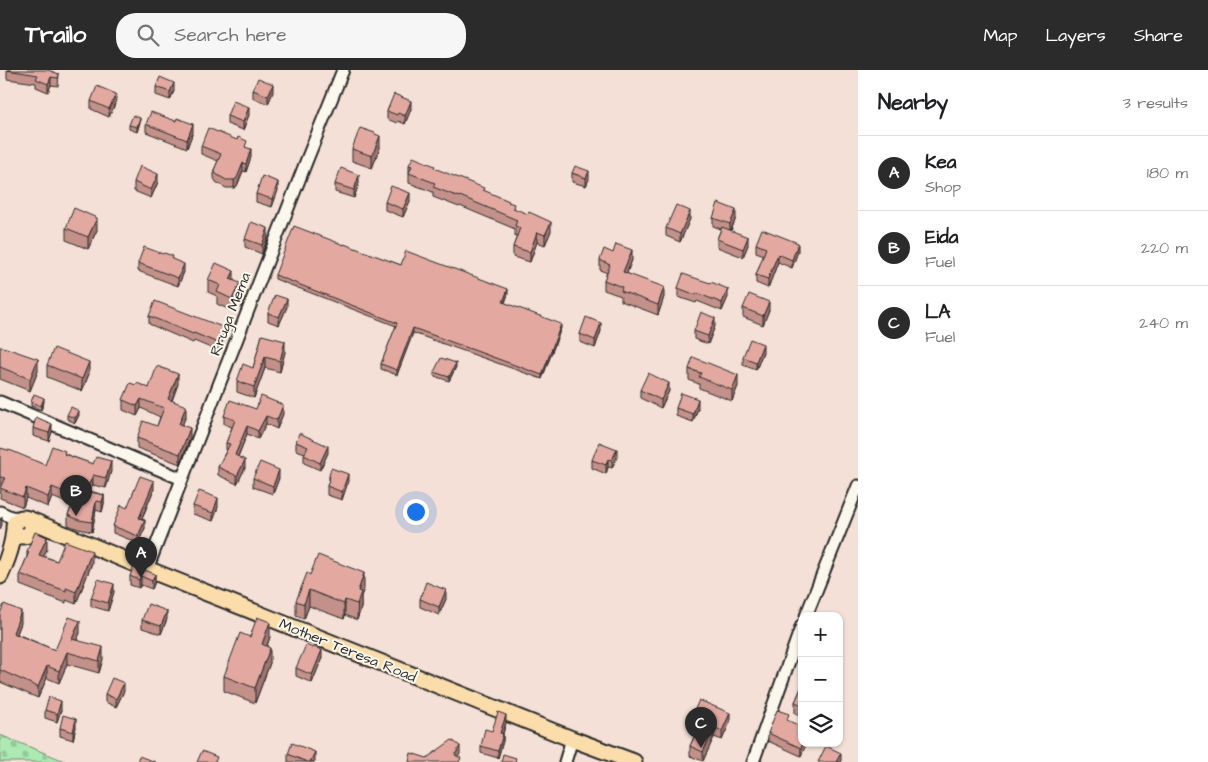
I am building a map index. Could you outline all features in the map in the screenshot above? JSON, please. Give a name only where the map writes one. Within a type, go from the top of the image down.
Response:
[{"type":"main road","name":"Mother Teresa Road","points":[[18,524],[64,535],[572,739],[634,762]]},
{"type":"main road","points":[[0,576],[4,556],[12,543],[18,524]]},
{"type":"street","name":"Rruga Mema","points":[[146,569],[343,70]]},
{"type":"street","points":[[0,402],[182,478]]},
{"type":"street","points":[[808,612],[858,486]]},
{"type":"street","points":[[753,762],[798,636]]},
{"type":"street","points":[[565,762],[572,739]]},
{"type":"green space","points":[[0,735],[67,762],[0,762]]},
{"type":"building","points":[[7,70],[48,70],[59,74],[58,78],[51,77],[48,84],[36,79],[38,75]]},
{"type":"building","points":[[160,77],[174,83],[170,92],[156,87]]},
{"type":"building","points":[[258,78],[273,84],[268,96],[253,90]]},
{"type":"building","points":[[97,86],[116,94],[109,109],[91,101]]},
{"type":"building","points":[[394,94],[411,101],[405,116],[387,111]]},
{"type":"building","points":[[233,101],[249,107],[243,122],[227,116]]},
{"type":"building","points":[[151,112],[176,121],[177,118],[193,124],[187,140],[146,124]]},
{"type":"building","points":[[133,115],[140,118],[137,127],[129,125]]},
{"type":"building","points":[[208,128],[237,140],[238,137],[247,141],[245,147],[251,149],[246,164],[243,163],[237,178],[234,180],[226,180],[216,174],[214,170],[221,154],[201,146]]},
{"type":"building","points":[[360,128],[380,136],[372,156],[352,149]]},
{"type":"building","points":[[413,157],[435,166],[434,168],[484,188],[483,190],[514,204],[513,208],[528,214],[529,212],[551,222],[545,235],[537,232],[530,252],[513,247],[520,228],[515,226],[517,220],[433,187],[435,183],[409,173],[412,166],[409,165]]},
{"type":"building","points":[[140,166],[158,174],[151,190],[134,182]]},
{"type":"building","points":[[575,166],[589,171],[586,178],[572,173]]},
{"type":"building","points":[[341,168],[359,175],[354,190],[335,184]]},
{"type":"building","points":[[262,176],[278,182],[272,199],[256,194]]},
{"type":"building","points":[[391,186],[410,193],[403,209],[385,202]]},
{"type":"building","points":[[718,203],[736,210],[730,224],[713,218]]},
{"type":"building","points":[[676,205],[690,211],[680,234],[666,228]]},
{"type":"building","points":[[74,208],[97,218],[88,237],[66,228]]},
{"type":"building","points":[[251,222],[268,228],[262,245],[245,239]]},
{"type":"building","points":[[294,226],[401,265],[406,251],[508,289],[503,302],[561,324],[542,375],[413,328],[397,370],[381,364],[397,323],[275,275]]},
{"type":"building","points":[[722,227],[748,237],[743,249],[717,239]]},
{"type":"building","points":[[762,229],[798,243],[792,260],[778,254],[768,279],[756,275],[766,248],[756,244]]},
{"type":"building","points":[[616,244],[632,250],[623,272],[664,287],[658,305],[621,291],[622,287],[604,280],[610,265],[600,260],[604,249],[613,253]]},
{"type":"building","points":[[144,247],[173,256],[172,259],[184,264],[178,278],[138,263]]},
{"type":"building","points":[[216,263],[234,271],[230,279],[240,283],[232,299],[217,292],[220,285],[208,280]]},
{"type":"building","points":[[683,274],[728,289],[722,303],[678,288]]},
{"type":"building","points":[[749,294],[769,302],[763,316],[743,308]]},
{"type":"building","points":[[275,295],[287,299],[279,317],[268,313]]},
{"type":"building","points":[[155,301],[225,328],[218,343],[149,316]]},
{"type":"building","points":[[701,312],[715,318],[708,336],[694,331]]},
{"type":"building","points":[[586,317],[601,323],[595,340],[580,334]]},
{"type":"building","points":[[262,335],[285,341],[280,361],[265,357],[254,387],[237,381],[243,364],[253,368]]},
{"type":"building","points":[[750,339],[763,344],[756,362],[743,357]]},
{"type":"building","points":[[0,347],[38,359],[30,379],[0,367]]},
{"type":"building","points":[[54,348],[89,362],[82,379],[47,365]]},
{"type":"building","points":[[693,357],[738,375],[732,390],[699,377],[701,373],[689,369]]},
{"type":"building","points":[[441,358],[456,363],[449,377],[434,372]]},
{"type":"building","points":[[157,366],[178,374],[168,399],[186,406],[179,424],[190,428],[180,454],[137,438],[143,421],[157,426],[164,408],[141,399],[137,406],[123,400],[130,383],[136,385],[137,383],[149,388]]},
{"type":"building","points":[[648,373],[669,383],[661,400],[640,390]]},
{"type":"building","points":[[681,393],[698,399],[693,414],[676,408]]},
{"type":"building","points":[[34,394],[44,398],[41,406],[31,402]]},
{"type":"building","points":[[261,396],[283,405],[277,420],[266,416],[258,431],[247,426],[235,455],[245,460],[237,476],[218,467],[230,444],[226,443],[235,420],[224,416],[230,400],[256,409]]},
{"type":"building","points":[[71,407],[79,411],[75,418],[67,415]]},
{"type":"building","points":[[36,417],[52,424],[49,433],[33,428]]},
{"type":"building","points":[[299,433],[328,446],[320,463],[304,455],[308,447],[296,442]]},
{"type":"building","points":[[599,442],[617,449],[612,460],[608,459],[606,465],[592,460]]},
{"type":"building","points":[[52,446],[65,451],[64,454],[93,464],[96,457],[111,461],[106,478],[93,475],[86,491],[104,495],[102,502],[96,501],[92,522],[79,520],[68,515],[76,497],[52,487],[48,497],[26,488],[23,497],[0,488],[5,478],[0,477],[0,448],[45,465]]},
{"type":"building","points":[[260,462],[279,470],[273,486],[253,478]]},
{"type":"building","points":[[331,468],[348,474],[342,492],[327,486]]},
{"type":"building","points":[[140,476],[154,481],[139,518],[145,520],[138,536],[113,526],[121,505],[127,508]]},
{"type":"building","points":[[199,491],[218,498],[213,513],[193,506]]},
{"type":"building","points":[[35,532],[47,537],[39,555],[57,561],[65,541],[92,551],[76,592],[66,588],[66,591],[20,574]]},
{"type":"building","points":[[318,555],[364,573],[358,591],[361,592],[357,604],[345,600],[344,604],[309,590],[304,604],[296,601],[307,573],[310,575]]},
{"type":"building","points":[[134,566],[155,574],[152,581],[141,576],[139,580],[130,576]]},
{"type":"building","points":[[98,579],[114,584],[108,603],[91,598]]},
{"type":"building","points":[[426,582],[446,590],[439,607],[420,599]]},
{"type":"building","points":[[4,604],[21,611],[13,633],[55,650],[69,617],[80,621],[72,639],[103,647],[99,661],[67,652],[59,671],[47,666],[38,687],[0,670],[0,614]]},
{"type":"building","points":[[148,604],[167,611],[161,626],[142,620]]},
{"type":"building","points":[[257,617],[270,622],[262,644],[270,648],[255,688],[224,676],[240,633],[250,637]]},
{"type":"building","points":[[306,645],[322,650],[312,675],[296,668]]},
{"type":"building","points":[[112,678],[124,683],[116,699],[105,694]]},
{"type":"building","points":[[49,697],[61,701],[57,714],[45,710]]},
{"type":"building","points":[[699,700],[730,713],[722,731],[714,727],[703,752],[690,746],[701,722],[691,718]]},
{"type":"building","points":[[777,710],[789,714],[787,720],[798,725],[798,747],[768,733]]},
{"type":"building","points":[[498,712],[506,715],[500,733],[503,734],[498,751],[481,746],[485,729],[492,731]]},
{"type":"building","points":[[63,715],[76,719],[73,732],[60,728]]},
{"type":"building","points":[[452,740],[460,746],[455,755],[461,758],[459,762],[409,762],[411,753],[427,758]]},
{"type":"building","points":[[292,743],[315,752],[310,762],[288,754]]},
{"type":"building","points":[[826,747],[841,753],[836,762],[818,762]]},
{"type":"building","points":[[202,751],[217,757],[215,762],[197,762]]},
{"type":"building","points":[[503,754],[516,758],[515,762],[501,762]]},
{"type":"building","points":[[139,756],[155,762],[137,762]]},
{"type":"place","name":"Eida","points":[[76,516]]},
{"type":"place","name":"Kea","points":[[141,578]]},
{"type":"place","name":"LA","points":[[701,748]]}]
